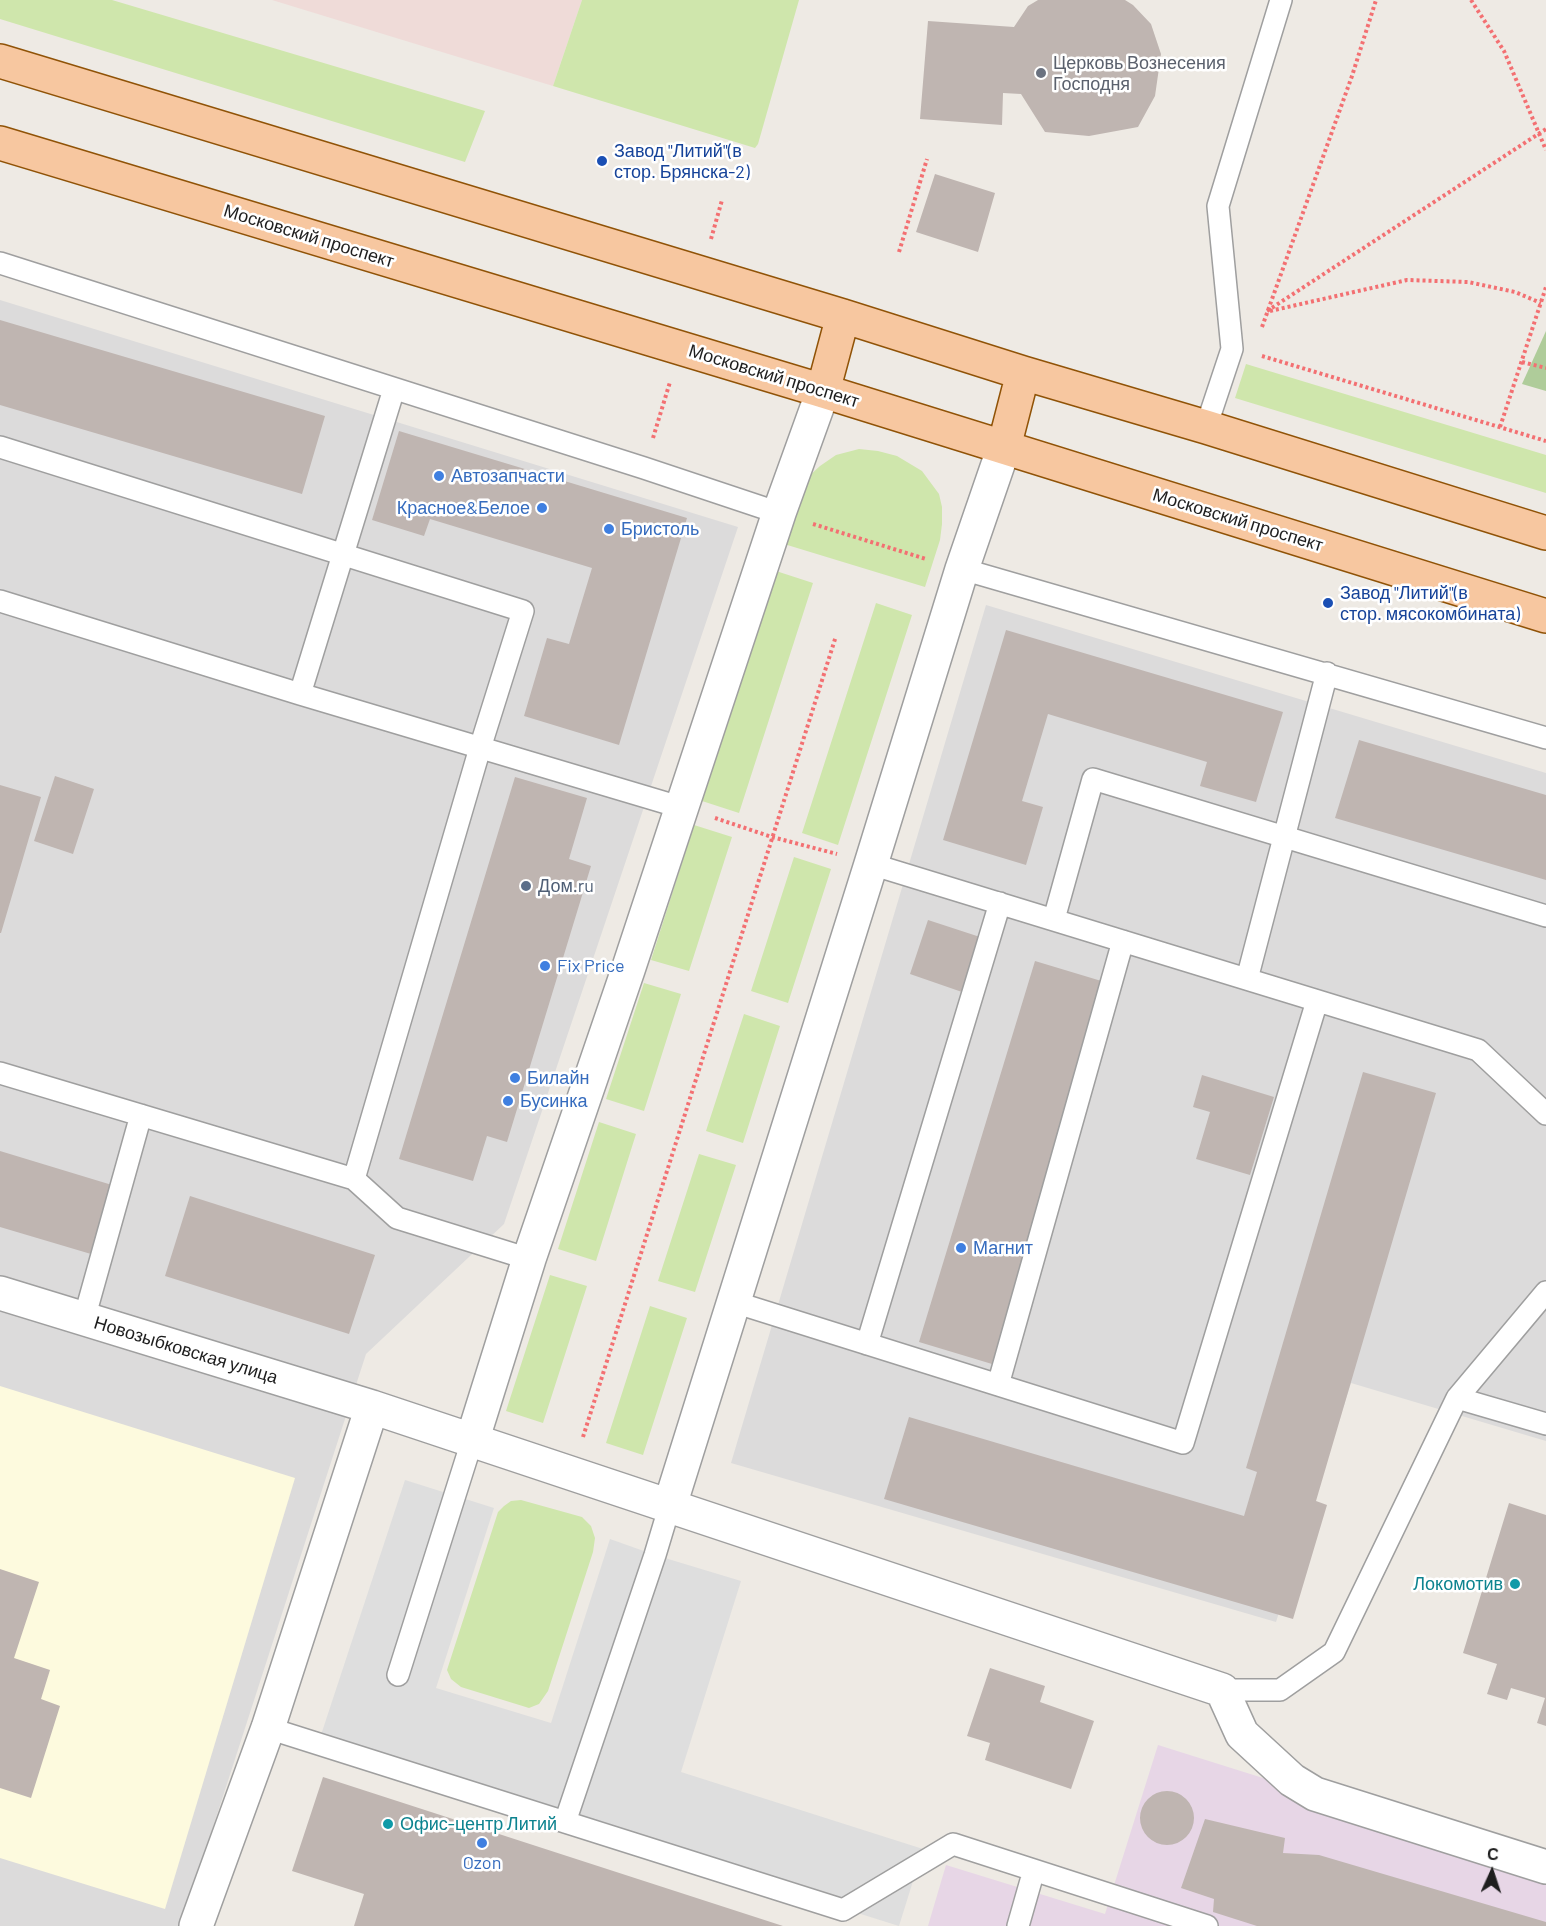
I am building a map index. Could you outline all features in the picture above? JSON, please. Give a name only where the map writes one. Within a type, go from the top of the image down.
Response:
[{"type":"main road","points":[[0,61],[843,316],[1023,373],[1206,426],[1546,533]]},
{"type":"main road","name":"Московский проспект","points":[[0,143],[824,391],[1546,616]]},
{"type":"main road","points":[[824,391],[843,316]]},
{"type":"main road","points":[[1004,447],[1023,373]]},
{"type":"street","points":[[472,1441],[529,1259],[683,808],[779,513],[824,391]]},
{"type":"street","points":[[670,1505],[962,569],[1004,447]]},
{"type":"street","name":"Новозыбковская улица","points":[[0,1293],[372,1407],[1222,1690]]},
{"type":"street","points":[[196,1926],[268,1728],[372,1407]]},
{"type":"street","points":[[1222,1690],[1242,1734],[1292,1780],[1315,1794],[1546,1867]]},
{"type":"lane","points":[[1206,426],[1232,349],[1218,206],[1281,0]]},
{"type":"lane","points":[[0,263],[779,513]]},
{"type":"lane","points":[[300,694],[394,389]]},
{"type":"lane","points":[[0,447],[344,553],[522,611],[354,1179]]},
{"type":"lane","points":[[962,569],[1546,738]]},
{"type":"lane","points":[[0,601],[300,694],[683,808]]},
{"type":"lane","points":[[1247,979],[1327,673]]},
{"type":"lane","points":[[1054,919],[1093,779],[1546,916]]},
{"type":"lane","points":[[871,864],[1478,1050],[1546,1114]]},
{"type":"lane","points":[[867,1344],[1000,903]]},
{"type":"lane","points":[[998,1385],[1123,941]]},
{"type":"lane","points":[[734,1302],[1183,1443],[1317,1001]]},
{"type":"lane","points":[[0,1073],[354,1179],[397,1218],[529,1259]]},
{"type":"lane","points":[[84,1319],[141,1115]]},
{"type":"lane","points":[[1222,1690],[1280,1689],[1334,1652],[1457,1398],[1546,1292]]},
{"type":"lane","points":[[1457,1398],[1546,1424]]},
{"type":"lane","points":[[398,1675],[472,1441]]},
{"type":"lane","points":[[565,1822],[670,1505]]},
{"type":"lane","points":[[268,1728],[843,1910],[953,1844],[1208,1926]]},
{"type":"lane","points":[[1018,1926],[1034,1870]]},
{"type":"path","points":[[1253,354],[1352,76],[1376,0]]},
{"type":"path","points":[[1471,0],[1504,51],[1546,150]]},
{"type":"path","points":[[1267,311],[1546,129]]},
{"type":"path","points":[[899,252],[927,159]]},
{"type":"path","points":[[1267,311],[1407,280],[1468,282],[1515,292],[1541,303]]},
{"type":"path","points":[[1500,427],[1546,287]]},
{"type":"path","points":[[1232,349],[1546,441]]},
{"type":"path","points":[[1522,362],[1546,368]]},
{"type":"path","points":[[779,513],[962,569]]},
{"type":"path","points":[[583,1437],[836,636]]},
{"type":"path","points":[[683,808],[772,837],[871,864]]},
{"type":"shaded area","points":[[272,0],[582,0],[553,86]]},
{"type":"shaded area","points":[[0,300],[738,527],[504,1224],[366,1354],[181,1926],[0,1926]]},
{"type":"shaded area","points":[[986,605],[1546,773],[1546,1441],[1351,1383],[1276,1622],[731,1463]]},
{"type":"shaded area","points":[[0,1386],[295,1478],[165,1909],[0,1858]]},
{"type":"shaded area","points":[[405,1480],[494,1508],[436,1688],[551,1723],[610,1539],[741,1581],[681,1772],[923,1849],[899,1926],[318,1744]]},
{"type":"shaded area","points":[[1158,1745],[1546,1867],[1546,1926],[928,1926],[946,1865],[1105,1914]]},
{"type":"green space","points":[[0,0],[112,0],[485,111],[465,162],[0,19]]},
{"type":"green space","points":[[582,0],[799,0],[755,148],[553,86]]},
{"type":"green space","points":[[1546,331],[1546,391],[1522,384]]},
{"type":"green space","points":[[1246,364],[1546,455],[1546,493],[1235,398]]},
{"type":"green space","points":[[859,449],[897,456],[922,471],[939,494],[942,507],[940,540],[925,587],[784,544],[808,477],[836,455]]},
{"type":"green space","points":[[776,571],[813,583],[739,813],[702,801]]},
{"type":"green space","points":[[876,603],[912,615],[838,845],[802,833]]},
{"type":"green space","points":[[694,825],[732,837],[689,971],[651,960]]},
{"type":"green space","points":[[794,857],[831,869],[788,1003],[751,991]]},
{"type":"green space","points":[[644,983],[681,994],[644,1111],[606,1099]]},
{"type":"green space","points":[[744,1014],[780,1026],[743,1143],[706,1131]]},
{"type":"green space","points":[[599,1122],[636,1134],[596,1261],[558,1249]]},
{"type":"green space","points":[[699,1154],[736,1165],[695,1292],[658,1281]]},
{"type":"green space","points":[[550,1275],[587,1286],[543,1423],[506,1411]]},
{"type":"green space","points":[[650,1306],[687,1318],[643,1455],[606,1443]]},
{"type":"green space","points":[[521,1500],[582,1517],[591,1526],[595,1538],[593,1552],[548,1691],[539,1704],[529,1708],[461,1687],[451,1679],[447,1670],[498,1512],[511,1501]]},
{"type":"building","name":"Церковь Вознесения Господня","points":[[1038,0],[1125,0],[1151,24],[1161,54],[1155,96],[1138,127],[1089,136],[1045,132],[1021,94],[1003,93],[1002,125],[920,119],[928,21],[1014,27],[1028,6]]},
{"type":"building","points":[[935,174],[995,193],[978,252],[916,232]]},
{"type":"building","points":[[0,320],[325,416],[302,494],[0,405]]},
{"type":"building","points":[[399,431],[687,518],[619,745],[524,716],[547,638],[569,644],[592,568],[430,519],[424,536],[372,520]]},
{"type":"building","points":[[1006,630],[1283,712],[1256,802],[1200,786],[1207,762],[1048,714],[1022,801],[1043,807],[1026,865],[943,840]]},
{"type":"building","points":[[1359,740],[1546,795],[1546,880],[1335,818]]},
{"type":"building","points":[[55,776],[94,789],[73,854],[34,841]]},
{"type":"building","points":[[515,777],[587,798],[569,859],[591,866],[507,1142],[487,1136],[473,1181],[399,1159]]},
{"type":"building","points":[[0,785],[41,797],[1,933],[0,933]]},
{"type":"building","points":[[928,920],[980,937],[962,992],[910,974]]},
{"type":"building","points":[[1035,961],[1108,983],[992,1364],[919,1342]]},
{"type":"building","points":[[1363,1072],[1436,1093],[1316,1501],[1327,1505],[1293,1619],[884,1499],[909,1417],[1244,1516],[1257,1472],[1246,1468]]},
{"type":"building","points":[[1202,1075],[1274,1097],[1250,1175],[1196,1159],[1210,1112],[1193,1107]]},
{"type":"building","points":[[0,1151],[112,1185],[91,1254],[0,1227]]},
{"type":"building","points":[[190,1196],[375,1255],[349,1334],[165,1276]]},
{"type":"building","name":"Локомотив","points":[[1509,1503],[1546,1515],[1546,1726],[1537,1723],[1545,1698],[1511,1688],[1507,1700],[1487,1694],[1497,1664],[1463,1653]]},
{"type":"building","points":[[0,1569],[39,1582],[14,1658],[50,1670],[41,1699],[60,1706],[31,1798],[0,1788]]},
{"type":"building","points":[[990,1668],[1045,1686],[1040,1702],[1094,1721],[1071,1789],[985,1760],[990,1743],[967,1736]]},
{"type":"building","name":"Офис-центр Литий","points":[[323,1777],[783,1926],[354,1926],[364,1894],[292,1871]]},
{"type":"building","points":[[1162,1791],[1172,1791],[1182,1795],[1190,1803],[1194,1818],[1190,1833],[1182,1841],[1172,1845],[1162,1845],[1152,1841],[1144,1833],[1140,1823],[1140,1813],[1144,1803],[1152,1795]]},
{"type":"building","points":[[1205,1819],[1285,1838],[1283,1853],[1319,1855],[1546,1922],[1546,1926],[1257,1926],[1213,1912],[1214,1899],[1181,1888]]},
{"type":"place","name":"Церковь Вознесения Господня","points":[[1041,73]]},
{"type":"place","name":"Завод \"Литий\"(в стор. Брянска-2)","points":[[602,161]]},
{"type":"place","name":"Автозапчасти","points":[[439,476]]},
{"type":"place","name":"Красное&Белое","points":[[542,508]]},
{"type":"place","name":"Бристоль","points":[[609,529]]},
{"type":"place","name":"Завод \"Литий\"(в стор. мясокомбината)","points":[[1328,603]]},
{"type":"place","name":"Дом.ru","points":[[526,886]]},
{"type":"place","name":"Fix Price","points":[[545,966]]},
{"type":"place","name":"Билайн","points":[[515,1078]]},
{"type":"place","name":"Бусинка","points":[[508,1101]]},
{"type":"place","name":"Магнит","points":[[961,1248]]},
{"type":"place","name":"Локомотив","points":[[1515,1584]]},
{"type":"place","name":"Офис-центр Литий","points":[[388,1824]]},
{"type":"place","name":"Ozon","points":[[482,1843]]}]
